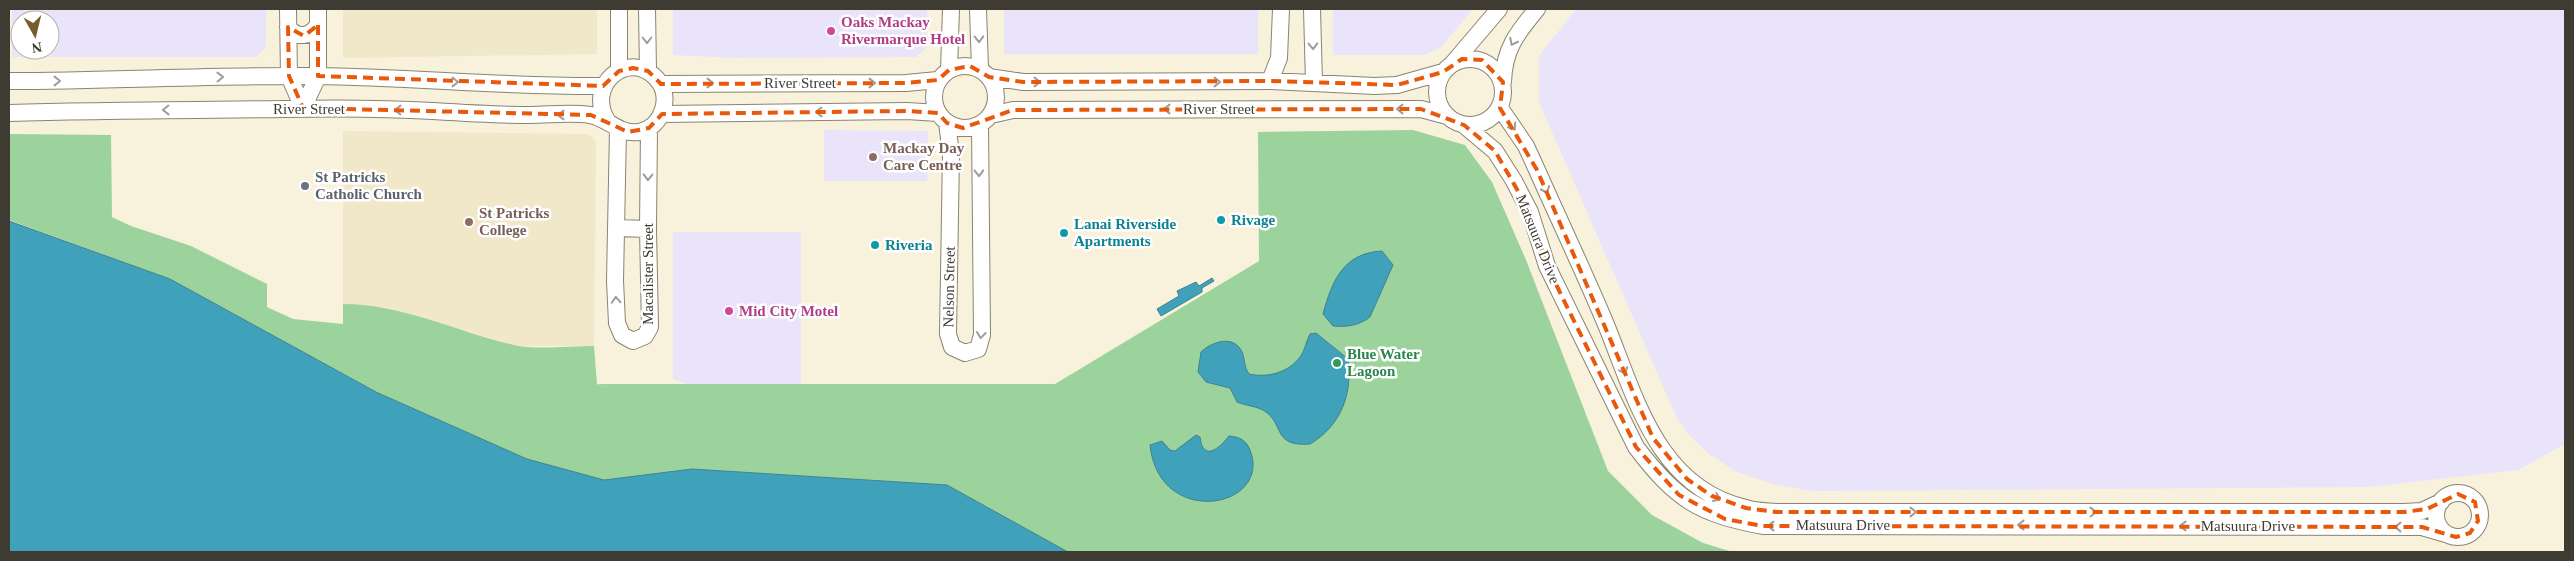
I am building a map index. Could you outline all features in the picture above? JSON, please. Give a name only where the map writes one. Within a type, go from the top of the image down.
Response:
[{"type":"street","points":[[288,9],[289,76],[303,108]]},
{"type":"street","points":[[303,108],[318,76],[318,9]]},
{"type":"street","points":[[618,71],[619,9]]},
{"type":"street","points":[[647,9],[648,71]]},
{"type":"street","points":[[951,9],[944,75],[933,96],[942,118],[963,128],[986,120],[996,95],[984,73],[978,9]]},
{"type":"street","points":[[1270,81],[1279,58],[1281,9]]},
{"type":"street","points":[[1312,9],[1314,83]]},
{"type":"street","points":[[1499,9],[1448,68],[1437,90],[1438,100],[1447,116],[1464,125],[1485,122],[1500,108],[1504,99],[1504,60],[1519,30],[1537,9]]},
{"type":"street","points":[[288,26],[296,34],[304,36],[311,34],[318,25]]},
{"type":"street","points":[[1448,68],[1467,59],[1482,60],[1491,65],[1503,82]]},
{"type":"street","points":[[944,75],[970,66],[984,73]]},
{"type":"street","points":[[633,68],[648,71],[661,84],[665,99],[662,114],[649,128],[634,132],[613,126],[600,105],[603,86],[618,71],[633,68]]},
{"type":"street","name":"River Street","points":[[984,73],[1023,82],[1270,81],[1397,85],[1448,68]]},
{"type":"street","name":"River Street","points":[[661,84],[912,83],[944,75]]},
{"type":"street","name":"River Street","points":[[13,80],[318,76],[410,81],[503,82],[541,86],[603,86]]},
{"type":"street","name":"River Street","points":[[9,113],[303,108],[425,110],[488,115],[591,115],[613,126]]},
{"type":"street","name":"Matsuura Drive","points":[[1500,108],[1526,146],[1606,325],[1637,405],[1653,438],[1687,479],[1712,496],[1746,508],[1776,512],[2404,512],[2422,511],[2441,502]]},
{"type":"street","name":"River Street","points":[[986,120],[1014,110],[1422,109],[1447,116]]},
{"type":"street","name":"River Street","points":[[662,114],[907,111],[942,118]]},
{"type":"street","name":"Nelson Street","points":[[942,118],[951,154],[948,334],[952,347],[965,354],[978,349],[982,335],[986,120]]},
{"type":"street","name":"Matsuura Drive","points":[[1464,125],[1495,151],[1514,181],[1530,212],[1547,266],[1636,448],[1656,474],[1679,495],[1702,510],[1725,519],[1763,526],[2422,527],[2446,534]]},
{"type":"street","name":"Macalister Street","points":[[613,126],[617,228],[615,281],[617,323],[622,335],[633,341],[645,336],[650,327],[648,229],[649,128]]},
{"type":"street","points":[[617,228],[648,229]]},
{"type":"street","points":[[2463,494],[2475,502],[2479,512],[2477,526],[2470,533],[2456,537],[2446,534],[2437,522],[2436,512],[2441,502],[2449,496],[2463,494]]},
{"type":"highlighted area","points":[[318,25],[318,76],[603,86],[619,71],[633,68],[648,71],[661,84],[906,83],[938,80],[949,70],[970,66],[989,77],[1023,82],[1270,81],[1375,86],[1397,85],[1443,72],[1462,59],[1482,60],[1503,82],[1500,108],[1537,170],[1653,438],[1687,479],[1712,496],[1746,508],[1776,512],[2404,512],[2427,509],[2458,494],[2475,502],[2478,521],[2470,533],[2456,537],[2422,527],[1763,526],[1725,519],[1679,495],[1636,447],[1547,266],[1530,212],[1495,151],[1464,125],[1421,109],[1013,110],[963,128],[947,123],[938,113],[907,111],[662,114],[649,128],[628,132],[591,115],[303,108],[289,76],[288,27],[304,36]]},
{"type":"shaded area","points":[[12,9],[266,9],[266,47],[256,57],[60,57],[60,10]]},
{"type":"shaded area","points":[[343,9],[597,9],[597,54],[343,58]]},
{"type":"shaded area","name":"Oaks Mackay Rivermarque Hotel","points":[[673,9],[927,9],[926,48],[916,57],[735,58],[673,55]]},
{"type":"shaded area","points":[[1004,9],[1258,9],[1258,54],[1004,54]]},
{"type":"shaded area","points":[[1333,9],[1473,9],[1441,47],[1424,55],[1333,55]]},
{"type":"shaded area","points":[[1576,9],[2565,9],[2565,444],[2518,470],[2369,487],[1812,491],[1772,484],[1735,471],[1709,454],[1687,433],[1676,416],[1539,102],[1539,56]]},
{"type":"shaded area","points":[[824,130],[928,131],[927,181],[824,181]]},
{"type":"shaded area","name":"St Patricks College","points":[[343,131],[588,134],[596,141],[594,346],[516,346],[393,309],[343,304]]},
{"type":"shaded area","points":[[673,232],[801,232],[801,384],[687,384],[673,379]]},
{"type":"green space","points":[[1413,130],[1465,145],[1492,182],[1526,260],[1608,471],[1652,515],[1703,543],[1733,552],[1068,552],[947,485],[692,469],[604,480],[527,459],[376,392],[170,279],[9,220],[9,134],[111,135],[112,217],[131,226],[191,246],[267,284],[267,307],[293,319],[343,324],[343,304],[365,305],[408,314],[514,345],[542,348],[594,346],[597,384],[607,387],[598,384],[1055,384],[1259,261],[1258,132]]},
{"type":"water","points":[[9,221],[170,279],[376,392],[527,459],[604,480],[692,469],[947,485],[1068,552],[9,552]]},
{"type":"water","points":[[1382,251],[1393,265],[1370,317],[1352,325],[1333,326],[1323,314],[1335,280],[1349,263],[1358,257]]},
{"type":"water","points":[[1212,278],[1214,281],[1202,288],[1202,292],[1161,316],[1157,309],[1179,296],[1177,291],[1196,282],[1199,286]]},
{"type":"water","points":[[1316,333],[1348,359],[1349,384],[1337,418],[1321,437],[1310,444],[1298,444],[1285,439],[1272,417],[1266,412],[1237,402],[1230,388],[1206,382],[1198,372],[1201,352],[1210,345],[1228,341],[1238,346],[1242,352],[1249,374],[1270,375],[1277,373],[1290,367],[1302,355],[1310,334]]},
{"type":"water","points":[[1196,435],[1200,437],[1204,449],[1208,451],[1216,449],[1229,436],[1244,441],[1250,450],[1253,470],[1245,486],[1231,496],[1212,501],[1192,499],[1173,490],[1158,472],[1150,445],[1162,441],[1170,450],[1175,451]]},
{"type":"place","name":"Oaks Mackay Rivermarque Hotel","points":[[831,31]]},
{"type":"place","name":"Mackay Day Care Centre","points":[[873,157]]},
{"type":"place","name":"St Patricks Catholic Church","points":[[305,186]]},
{"type":"place","name":"Rivage","points":[[1221,220]]},
{"type":"place","name":"St Patricks College","points":[[469,222]]},
{"type":"place","name":"Lanai Riverside Apartments","points":[[1064,233]]},
{"type":"place","name":"Riveria","points":[[875,245]]},
{"type":"place","name":"Mid City Motel","points":[[729,311]]},
{"type":"place","name":"Blue Water Lagoon","points":[[1337,363]]}]
